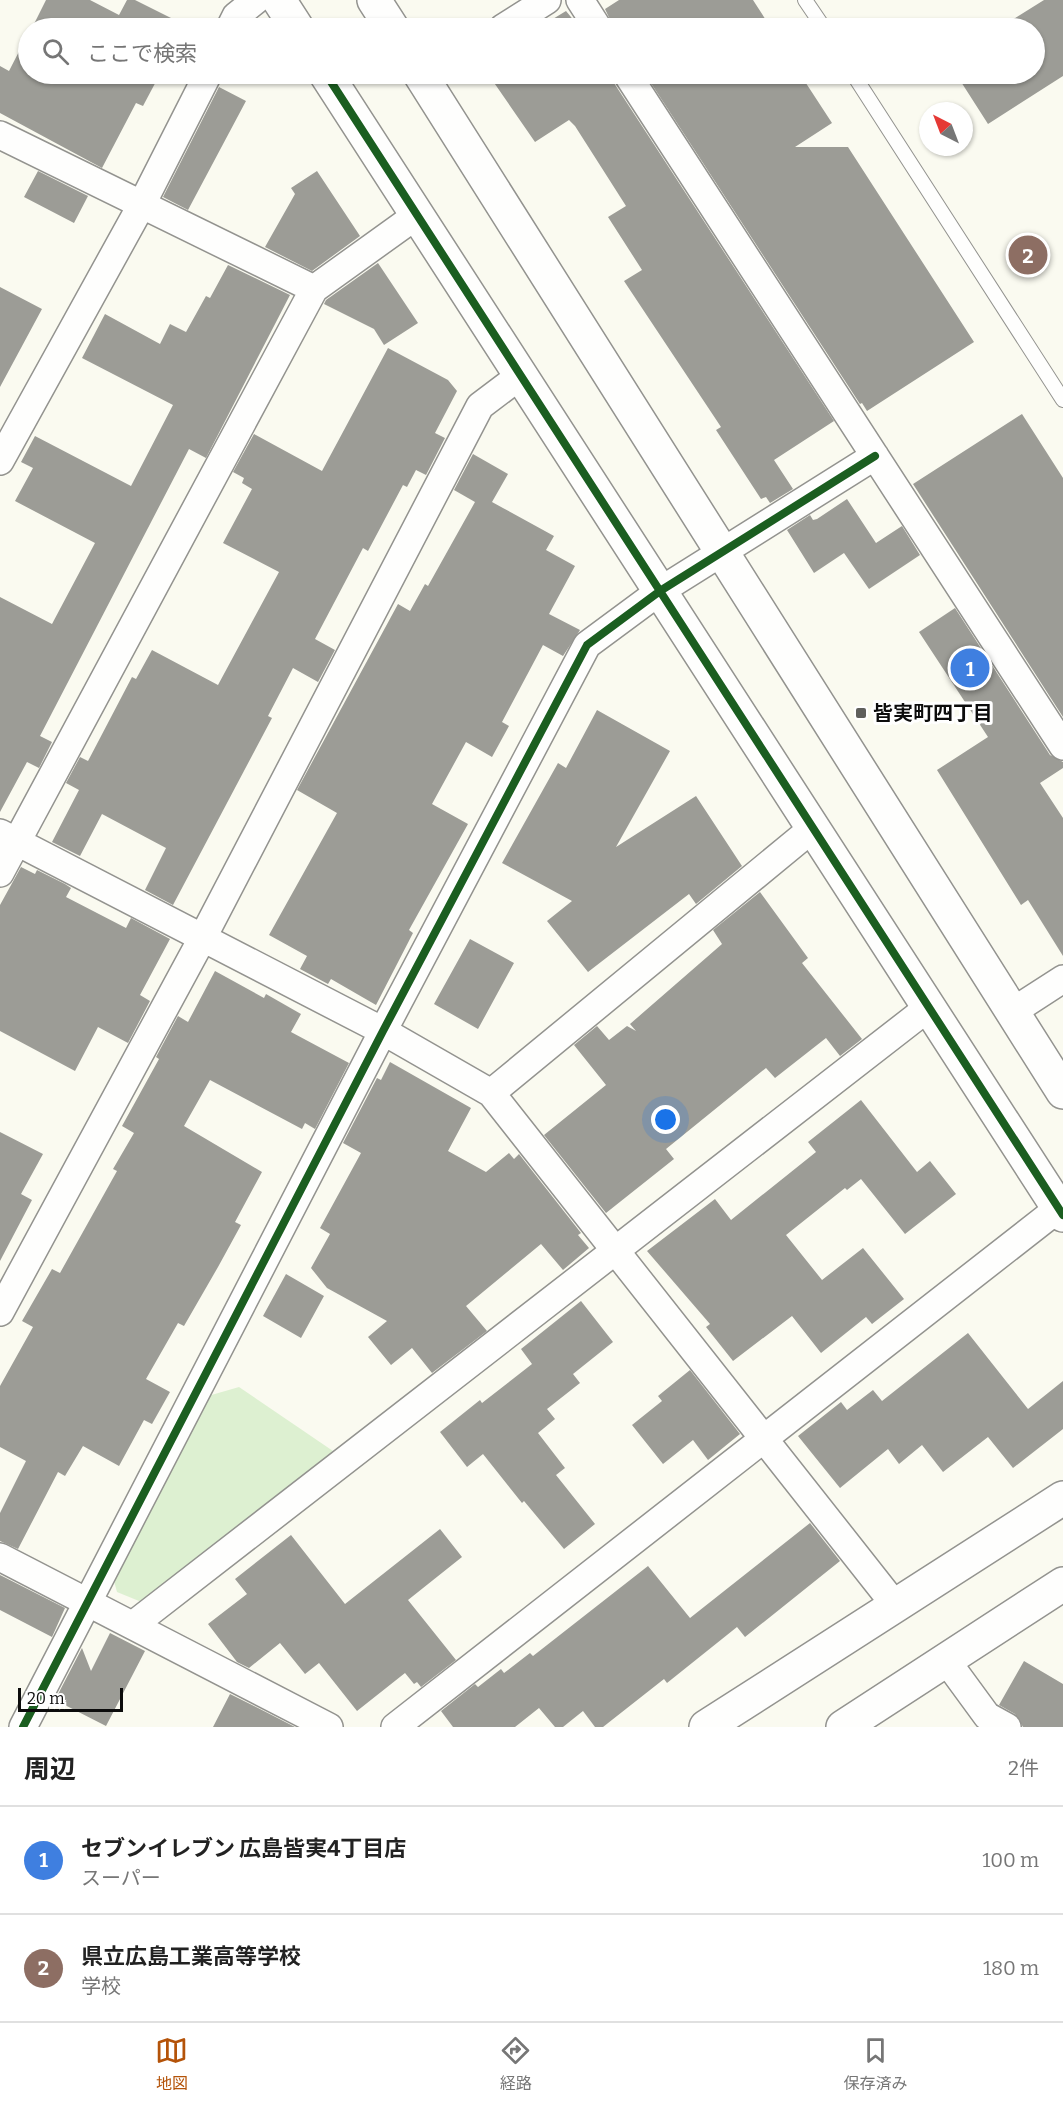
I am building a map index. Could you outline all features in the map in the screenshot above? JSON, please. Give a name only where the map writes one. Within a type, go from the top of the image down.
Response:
[{"type":"street","points":[[235,18],[256,0]]},
{"type":"street","points":[[279,0],[291,18]]},
{"type":"street","points":[[374,0],[386,18]]},
{"type":"street","points":[[519,18],[547,0]]},
{"type":"street","points":[[580,0],[592,18]]},
{"type":"street","points":[[0,461],[142,204],[203,84]]},
{"type":"street","points":[[332,84],[1061,1212],[764,1439],[395,1727]]},
{"type":"street","points":[[431,84],[1063,1092]]},
{"type":"street","points":[[633,84],[1063,746]]},
{"type":"street","points":[[0,135],[314,289]]},
{"type":"street","points":[[0,873],[8,837],[314,289],[417,215]]},
{"type":"street","points":[[0,1312],[203,937],[480,406],[521,375]]},
{"type":"street","points":[[23,1727],[90,1602],[382,1031],[587,645],[660,591],[875,456]]},
{"type":"street","points":[[491,1093],[813,828]]},
{"type":"street","points":[[8,837],[382,1031],[491,1093],[895,1605]]},
{"type":"street","points":[[1012,1012],[1063,979]]},
{"type":"street","points":[[132,1625],[928,1007]]},
{"type":"street","points":[[706,1727],[1063,1498]]},
{"type":"street","points":[[0,1557],[329,1727]]},
{"type":"street","points":[[843,1727],[1063,1584]]},
{"type":"street","points":[[946,1660],[987,1716],[1007,1727]]},
{"type":"lane","points":[[805,0],[817,18]]},
{"type":"lane","points":[[859,84],[1063,400]]},
{"type":"green space","points":[[239,1387],[333,1451],[332,1462],[157,1596],[139,1601],[117,1592],[114,1581],[208,1396]]},
{"type":"building","points":[[46,0],[90,0],[119,15],[127,0],[135,0],[171,18],[37,18]]},
{"type":"building","points":[[619,0],[753,0],[765,18],[609,18],[605,9]]},
{"type":"building","points":[[1044,0],[1063,0],[1063,76],[988,124],[962,84],[1045,84],[1045,18],[1015,18]]},
{"type":"building","points":[[566,11],[572,18],[554,18]]},
{"type":"building","points":[[18,53],[18,84],[155,84],[143,106],[136,103],[102,168],[0,113],[0,66],[9,71]]},
{"type":"building","points":[[495,84],[615,84],[834,421],[774,460],[793,489],[770,503],[766,497],[761,499],[716,430],[721,427],[624,281],[642,270],[608,217],[626,206],[575,126],[569,120],[535,142]]},
{"type":"building","points":[[652,84],[807,84],[832,123],[795,147],[848,147],[974,342],[867,411],[862,403],[860,404]]},
{"type":"building","points":[[219,87],[246,101],[188,210],[163,197]]},
{"type":"building","points":[[38,171],[88,196],[74,223],[24,197]]},
{"type":"building","points":[[317,171],[360,236],[312,271],[265,247],[295,194],[291,188]]},
{"type":"building","points":[[378,263],[418,323],[384,345],[374,329],[324,304],[326,300]]},
{"type":"building","points":[[228,265],[290,295],[206,458],[189,449],[40,736],[52,742],[39,768],[27,762],[0,812],[0,597],[52,624],[95,543],[15,501],[33,468],[21,462],[35,436],[131,486],[173,405],[82,358],[105,314],[160,344],[170,324],[186,332],[206,296],[210,298]]},
{"type":"building","points":[[0,287],[42,309],[0,387]]},
{"type":"building","points":[[388,348],[448,380],[457,391],[435,433],[445,438],[426,475],[416,470],[407,487],[403,485],[368,551],[363,548],[315,639],[335,650],[318,682],[293,668],[268,716],[272,718],[173,905],[145,890],[166,848],[102,814],[80,856],[52,842],[79,790],[66,783],[80,757],[88,761],[132,677],[136,679],[152,650],[218,685],[279,572],[223,543],[252,489],[242,483],[244,478],[233,472],[254,434],[322,471]]},
{"type":"building","points":[[1022,414],[1063,478],[1063,717],[913,484]]},
{"type":"building","points":[[473,454],[508,474],[492,502],[554,536],[546,550],[575,566],[549,614],[580,630],[563,656],[543,645],[502,722],[509,726],[492,757],[466,742],[432,804],[468,824],[409,930],[413,933],[376,1005],[331,979],[328,984],[300,969],[307,956],[269,935],[337,813],[297,790],[398,604],[410,611],[425,584],[428,586],[475,502],[454,490]]},
{"type":"building","points":[[847,499],[876,543],[902,526],[920,555],[869,589],[844,553],[814,573],[787,530],[810,515],[813,520],[817,519]]},
{"type":"building","points":[[955,608],[1050,755],[1063,762],[1063,768],[1040,783],[1063,818],[1063,956],[1028,900],[1021,905],[937,770],[988,737],[919,632]]},
{"type":"building","points":[[597,710],[670,751],[616,847],[696,796],[742,866],[696,904],[689,894],[588,972],[547,921],[572,901],[502,863],[558,763],[566,768]]},
{"type":"building","points":[[21,867],[35,874],[37,870],[65,884],[71,888],[66,897],[126,928],[131,918],[170,939],[140,995],[150,1001],[128,1043],[98,1027],[75,1071],[0,1031],[0,905]]},
{"type":"building","points":[[760,892],[808,958],[802,963],[862,1039],[840,1056],[826,1038],[775,1078],[766,1068],[666,1149],[674,1159],[606,1213],[544,1135],[606,1085],[574,1045],[597,1026],[609,1040],[627,1026],[636,1031],[630,1024],[722,944],[713,930]]},
{"type":"building","points":[[470,939],[514,963],[478,1029],[434,1004]]},
{"type":"building","points":[[215,971],[264,998],[266,994],[301,1014],[291,1032],[349,1063],[315,1129],[305,1123],[302,1129],[210,1080],[184,1126],[262,1172],[235,1222],[241,1225],[184,1326],[178,1323],[146,1379],[170,1392],[152,1424],[144,1420],[119,1466],[83,1446],[65,1476],[58,1472],[18,1549],[0,1541],[0,1513],[26,1461],[0,1447],[0,1386],[33,1327],[22,1321],[52,1269],[60,1273],[117,1171],[113,1169],[134,1133],[122,1126],[159,1059],[156,1057],[178,1016],[188,1022]]},
{"type":"building","points":[[390,1062],[471,1108],[448,1151],[486,1172],[509,1153],[514,1159],[519,1154],[581,1233],[578,1235],[589,1248],[563,1270],[541,1244],[466,1306],[487,1331],[432,1373],[412,1348],[391,1365],[368,1337],[387,1321],[327,1288],[311,1268],[330,1234],[320,1228],[361,1153],[343,1143],[377,1078],[381,1080]]},
{"type":"building","points":[[861,1100],[917,1172],[930,1161],[956,1194],[905,1234],[861,1179],[847,1190],[845,1188],[786,1235],[822,1280],[863,1248],[904,1299],[872,1324],[866,1317],[821,1353],[792,1316],[733,1361],[706,1327],[710,1324],[647,1251],[715,1199],[731,1220],[816,1152],[808,1142]]},
{"type":"building","points":[[0,1132],[43,1154],[21,1194],[32,1200],[0,1261]]},
{"type":"building","points":[[286,1274],[324,1296],[301,1338],[263,1316]]},
{"type":"building","points":[[581,1301],[613,1342],[573,1374],[580,1383],[547,1409],[555,1419],[538,1433],[565,1468],[556,1475],[595,1524],[564,1549],[524,1501],[522,1503],[483,1454],[467,1467],[440,1432],[480,1400],[482,1403],[532,1364],[521,1349]]},
{"type":"building","points":[[968,1333],[1028,1409],[1063,1381],[1063,1429],[1013,1468],[988,1437],[943,1472],[922,1445],[899,1464],[888,1449],[840,1488],[798,1436],[841,1402],[847,1410],[873,1390],[882,1401]]},
{"type":"building","points":[[690,1370],[740,1434],[708,1460],[693,1440],[663,1464],[632,1425],[662,1401],[658,1396]]},
{"type":"building","points":[[810,1523],[840,1561],[745,1637],[737,1627],[667,1683],[664,1679],[603,1727],[595,1727],[583,1711],[563,1727],[555,1727],[539,1708],[515,1727],[453,1727],[441,1711],[475,1684],[478,1687],[501,1669],[504,1673],[530,1653],[533,1656],[648,1566],[690,1618]]},
{"type":"building","points":[[440,1529],[462,1557],[408,1600],[456,1660],[421,1687],[417,1682],[414,1684],[405,1673],[357,1711],[319,1663],[305,1674],[280,1643],[249,1668],[237,1662],[208,1624],[247,1594],[235,1579],[291,1535],[345,1604]]},
{"type":"building","points":[[0,1575],[65,1608],[52,1637],[0,1610]]},
{"type":"building","points":[[110,1633],[145,1651],[106,1726],[55,1700],[82,1648],[91,1671]]},
{"type":"building","points":[[1024,1661],[1063,1684],[1063,1727],[1023,1727],[1015,1714],[999,1705]]},
{"type":"building","points":[[230,1694],[258,1708],[295,1727],[213,1727]]},
{"type":"cycle path","points":[[332,84],[1063,1215]]},
{"type":"cycle path","points":[[23,1727],[383,1031],[587,645],[660,591],[875,456]]},
{"type":"place","name":"県立広島工業高等学校","points":[[1028,255]]},
{"type":"place","name":"セブンイレブン 広島皆実4丁目店","points":[[970,668]]},
{"type":"place","name":"皆実町四丁目","points":[[861,713]]}]
